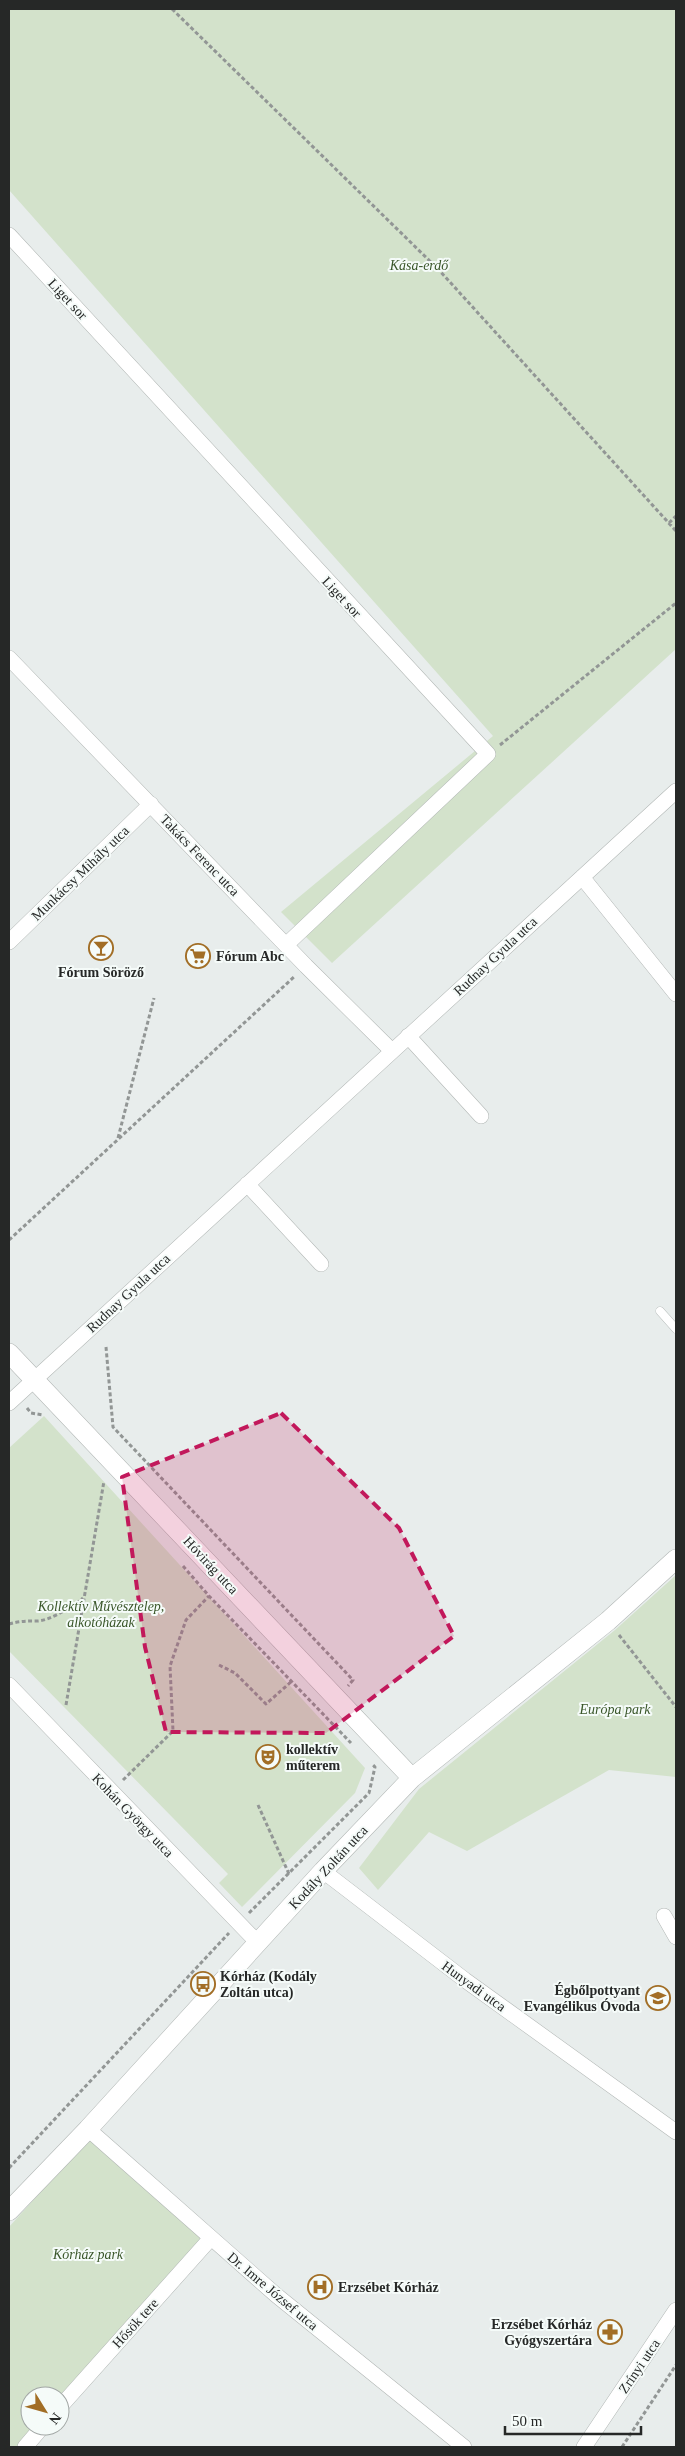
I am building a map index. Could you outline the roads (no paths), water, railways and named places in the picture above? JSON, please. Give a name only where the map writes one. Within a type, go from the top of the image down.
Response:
[{"type":"street","name":"Liget sor","points":[[9,235],[488,754],[286,945]]},
{"type":"street","name":"Takács Ferenc utca","points":[[9,658],[306,966],[392,1051]]},
{"type":"street","name":"Rudnay Gyula utca","points":[[12,1400],[676,791]]},
{"type":"street","name":"Munkácsy Mihály utca","points":[[9,942],[150,804]]},
{"type":"street","points":[[582,877],[676,994]]},
{"type":"street","points":[[408,1036],[481,1116]]},
{"type":"street","points":[[247,1184],[321,1264]]},
{"type":"street","name":"Hóvirág utca","points":[[9,1352],[412,1778]]},
{"type":"street","name":"Kodály Zoltán utca","points":[[10,2208],[88,2129],[323,1871],[412,1778],[608,1620],[676,1559]]},
{"type":"street","name":"Kohán György utca","points":[[9,1685],[111,1793],[258,1943]]},
{"type":"street","name":"Hunyadi utca","points":[[323,1871],[465,1980],[676,2132]]},
{"type":"street","points":[[664,1916],[676,1937]]},
{"type":"street","name":"Dr. Imre József utca","points":[[88,2129],[276,2295],[464,2447]]},
{"type":"street","name":"Hősök tere","points":[[70,2396],[211,2238]]},
{"type":"street","name":"Zrínyi utca","points":[[584,2447],[676,2310]]},
{"type":"street","points":[[24,2447],[34,2436]]},
{"type":"lane","points":[[660,1311],[676,1329]]},
{"type":"place","name":"Fórum Söröző","points":[[101,948]]},
{"type":"place","name":"Fórum Abc","points":[[198,956]]},
{"type":"place","name":"kollektív műterem","points":[[268,1757]]},
{"type":"place","name":"Kórház (Kodály Zoltán utca)","points":[[203,1984]]},
{"type":"place","name":"Égbőlpottyant Evangélikus Óvoda","points":[[658,1998]]},
{"type":"place","name":"Erzsébet Kórház","points":[[320,2287]]},
{"type":"place","name":"Erzsébet Kórház Gyógyszertára","points":[[610,2332]]},
{"type":"park label","name":"Kása-erdő","points":[[419,265]]},
{"type":"park label","name":"Kollektív Művésztelep, alkotóházak","points":[[101,1614]]},
{"type":"park label","name":"Európa park","points":[[615,1709]]},
{"type":"park label","name":"Kórház park","points":[[88,2254]]}]
